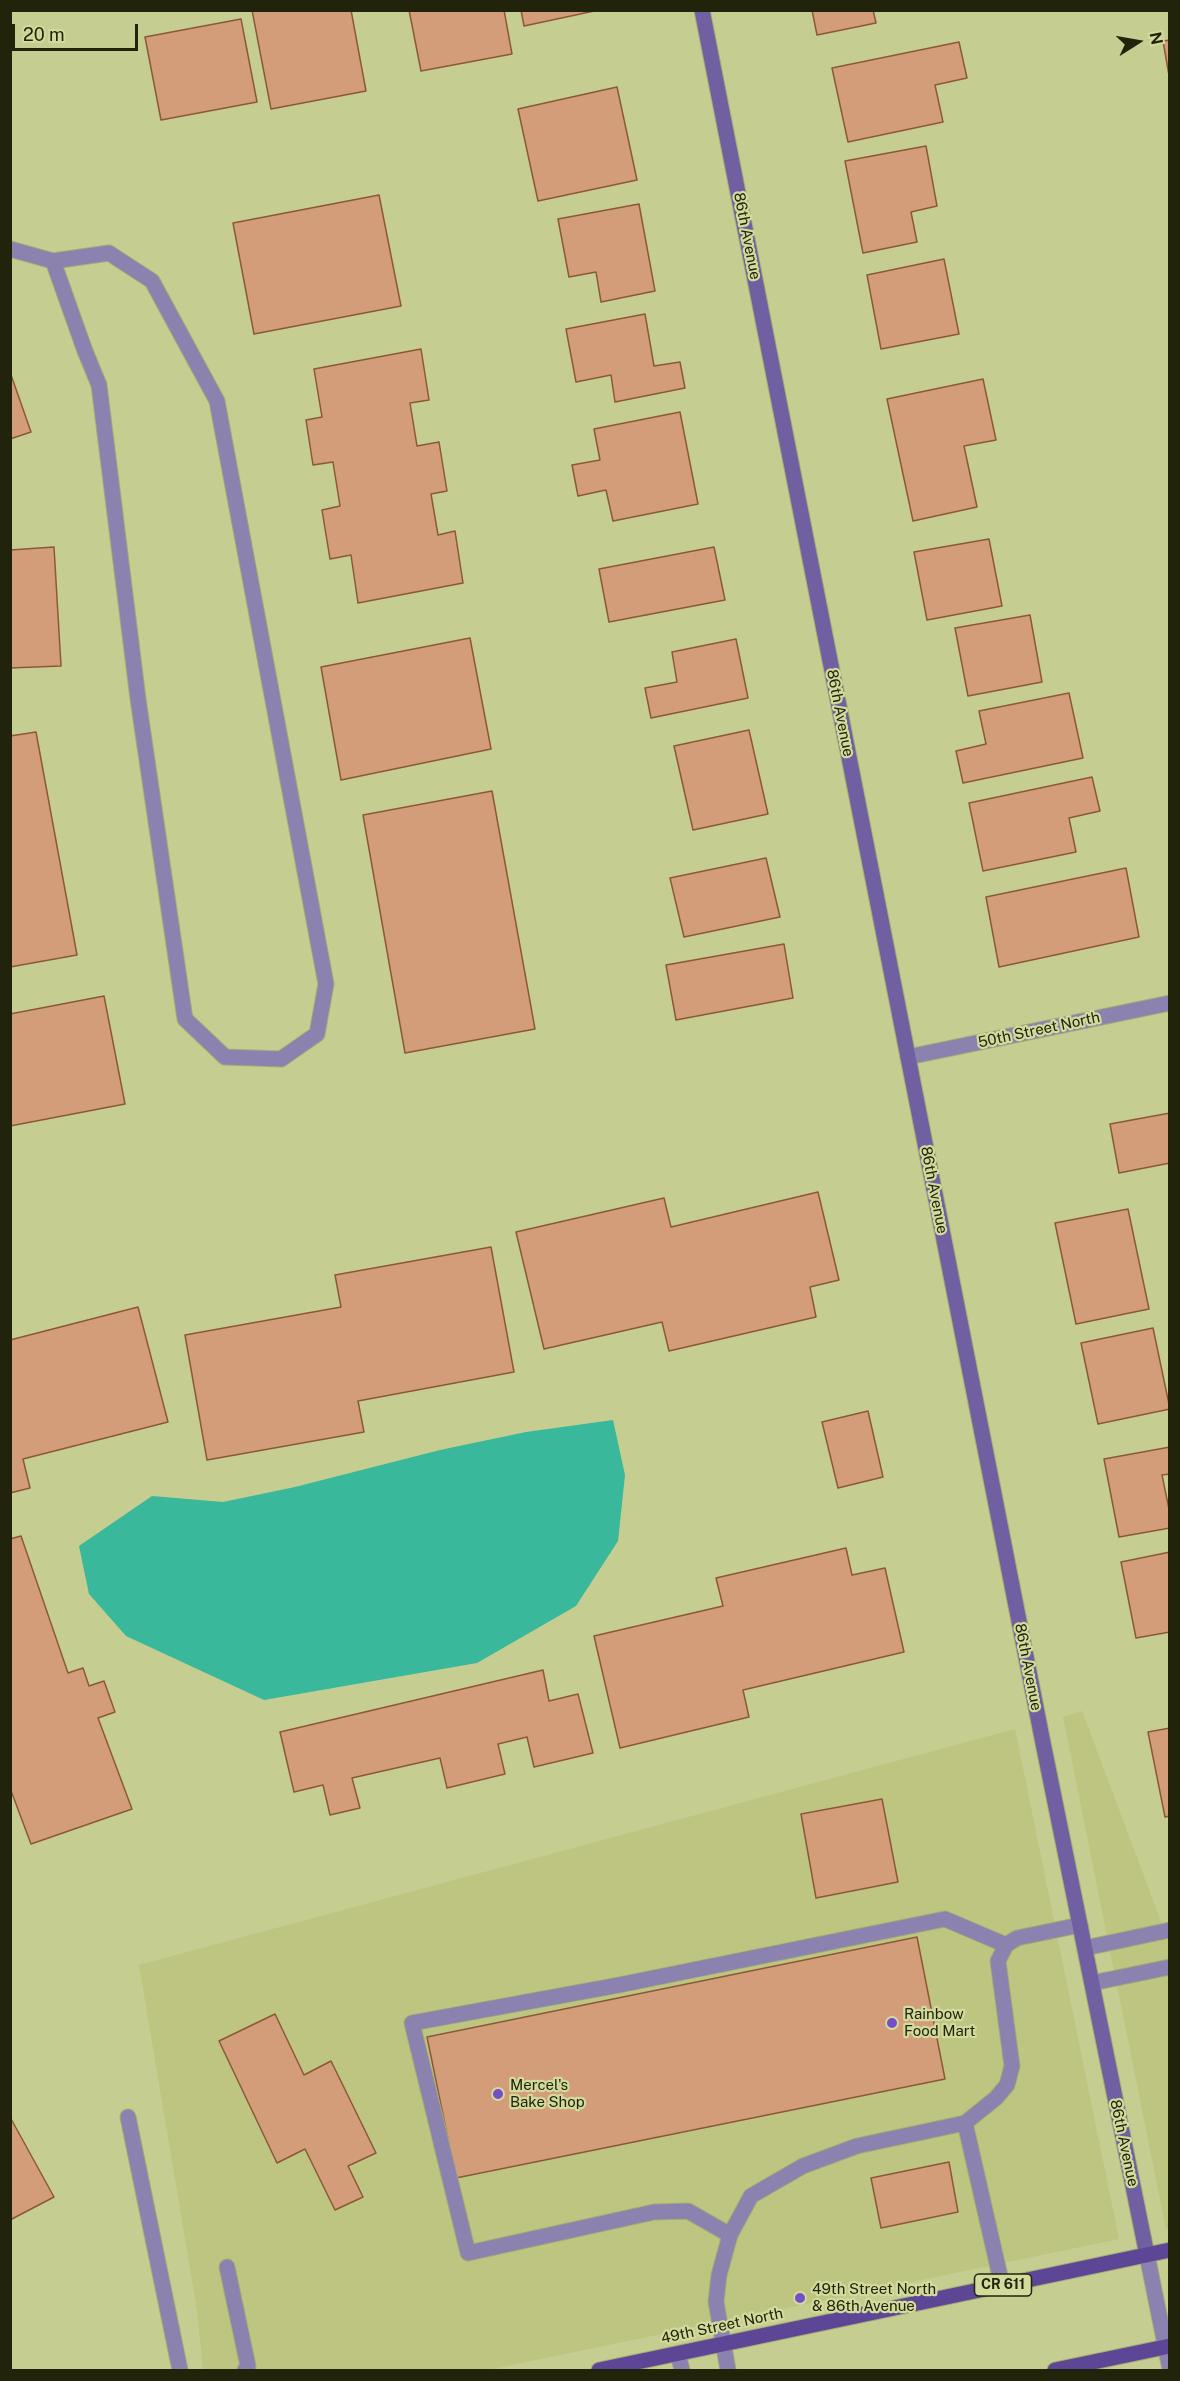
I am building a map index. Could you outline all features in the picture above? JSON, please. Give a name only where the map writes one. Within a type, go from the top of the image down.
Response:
[{"type":"main road","name":"49th Street North","points":[[599,2370],[1170,2250]]},
{"type":"main road","points":[[1055,2370],[1167,2347]]},
{"type":"street","name":"86th Avenue","points":[[702,10],[1080,1925],[1170,2369]]},
{"type":"street","points":[[10,249],[53,261],[109,253],[152,281],[217,401],[326,984],[317,1035],[281,1059],[225,1058],[185,1018],[138,699],[99,385],[53,261]]},
{"type":"street","name":"50th Street North","points":[[908,1057],[1170,1003]]},
{"type":"street","points":[[730,2235],[687,2211],[654,2212],[468,2253],[412,2023],[619,1985],[945,1919],[1006,1945]]},
{"type":"street","points":[[728,2370],[716,2302],[719,2275],[730,2235],[751,2196],[803,2166],[858,2146],[965,2123],[1007,2085],[1012,2066],[998,1961],[1006,1945],[1017,1938],[1080,1925]]},
{"type":"street","points":[[1085,1948],[1170,1930]]},
{"type":"street","points":[[1092,1983],[1170,1967]]},
{"type":"street","points":[[128,2117],[180,2370]]},
{"type":"street","points":[[965,2123],[1002,2285]]},
{"type":"street","points":[[227,2267],[248,2366],[245,2370]]},
{"type":"street","points":[[678,2354],[682,2370]]},
{"type":"shaded area","points":[[1082,1711],[1169,1943],[1169,2228],[1166,2229],[1063,1717]]},
{"type":"shaded area","points":[[1015,1729],[1119,2239],[488,2370],[203,2370],[197,2310],[139,1965]]},
{"type":"water","points":[[613,1420],[625,1475],[618,1541],[576,1606],[477,1663],[264,1700],[126,1636],[89,1594],[79,1546],[152,1496],[223,1502],[295,1487],[440,1450],[526,1432]]},
{"type":"building","points":[[252,10],[351,10],[366,91],[271,109]]},
{"type":"building","points":[[409,10],[504,10],[512,54],[421,71]]},
{"type":"building","points":[[521,10],[599,10],[524,26]]},
{"type":"building","points":[[812,10],[873,10],[876,23],[817,35]]},
{"type":"building","points":[[241,19],[257,102],[161,120],[145,37]]},
{"type":"building","points":[[1170,40],[1170,81],[1163,41]]},
{"type":"building","points":[[959,42],[967,78],[935,85],[943,122],[848,142],[832,68]]},
{"type":"building","points":[[617,87],[637,180],[538,201],[518,109]]},
{"type":"building","points":[[926,146],[937,206],[911,212],[917,242],[863,253],[845,161]]},
{"type":"building","points":[[379,195],[401,306],[254,334],[233,223]]},
{"type":"building","points":[[639,204],[655,291],[601,302],[596,272],[569,277],[558,219]]},
{"type":"building","points":[[944,259],[959,334],[881,349],[867,275]]},
{"type":"building","points":[[645,314],[654,366],[680,362],[685,388],[615,402],[611,375],[576,382],[566,329]]},
{"type":"building","points":[[421,349],[429,400],[410,403],[417,446],[439,442],[447,491],[431,494],[438,535],[455,531],[463,583],[358,603],[351,555],[330,559],[322,510],[340,506],[333,462],[313,465],[306,420],[322,417],[314,369]]},
{"type":"building","points":[[10,372],[31,432],[10,439]]},
{"type":"building","points":[[983,379],[996,440],[964,446],[977,507],[913,521],[887,399]]},
{"type":"building","points":[[680,412],[698,504],[613,521],[606,490],[578,496],[572,465],[600,460],[594,429]]},
{"type":"building","points":[[989,539],[1002,606],[927,620],[914,552]]},
{"type":"building","points":[[54,547],[61,666],[10,668],[10,550]]},
{"type":"building","points":[[714,547],[725,600],[609,622],[599,569]]},
{"type":"building","points":[[1030,615],[1042,682],[968,696],[955,628]]},
{"type":"building","points":[[470,638],[491,749],[341,780],[321,667]]},
{"type":"building","points":[[736,639],[748,698],[651,718],[645,688],[677,682],[672,652]]},
{"type":"building","points":[[1069,693],[1083,758],[963,783],[956,751],[986,744],[979,711]]},
{"type":"building","points":[[749,730],[768,814],[693,830],[674,746]]},
{"type":"building","points":[[36,732],[77,955],[10,967],[10,736]]},
{"type":"building","points":[[1092,777],[1100,811],[1069,818],[1076,852],[983,871],[969,803]]},
{"type":"building","points":[[492,791],[535,1029],[405,1053],[363,815]]},
{"type":"building","points":[[766,858],[780,917],[684,937],[670,878]]},
{"type":"building","points":[[1126,868],[1139,937],[999,967],[986,897]]},
{"type":"building","points":[[784,944],[793,998],[676,1020],[666,965]]},
{"type":"building","points":[[104,996],[125,1104],[10,1126],[10,1014]]},
{"type":"building","points":[[1170,1113],[1170,1163],[1119,1173],[1110,1124]]},
{"type":"building","points":[[818,1192],[839,1280],[810,1287],[816,1317],[669,1351],[662,1322],[544,1349],[516,1232],[664,1198],[671,1227]]},
{"type":"building","points":[[1128,1209],[1149,1309],[1076,1324],[1055,1223]]},
{"type":"building","points":[[491,1247],[514,1372],[358,1401],[364,1432],[207,1460],[185,1335],[341,1307],[335,1275]]},
{"type":"building","points":[[138,1307],[168,1422],[23,1459],[30,1488],[10,1493],[10,1340]]},
{"type":"building","points":[[1153,1328],[1170,1409],[1098,1424],[1081,1343]]},
{"type":"building","points":[[868,1411],[883,1477],[838,1488],[822,1422]]},
{"type":"building","points":[[1170,1447],[1170,1474],[1162,1475],[1170,1514],[1170,1528],[1119,1537],[1104,1459]]},
{"type":"building","points":[[21,1536],[68,1673],[83,1668],[89,1686],[104,1681],[115,1712],[98,1718],[132,1809],[31,1844],[10,1788],[10,1539]]},
{"type":"building","points":[[846,1548],[852,1575],[885,1568],[904,1652],[743,1690],[749,1717],[620,1748],[594,1636],[723,1606],[716,1578]]},
{"type":"building","points":[[1170,1552],[1170,1632],[1136,1638],[1121,1562]]},
{"type":"building","points":[[543,1670],[549,1701],[578,1694],[593,1753],[534,1767],[527,1737],[498,1744],[505,1774],[447,1788],[440,1758],[352,1778],[360,1808],[330,1815],[323,1785],[294,1792],[280,1732]]},
{"type":"building","points":[[1170,1728],[1170,1816],[1165,1817],[1148,1732]]},
{"type":"building","points":[[882,1799],[898,1882],[816,1898],[801,1814]]},
{"type":"building","points":[[917,1937],[945,2079],[456,2178],[427,2037]]},
{"type":"building","points":[[275,2014],[304,2075],[331,2061],[376,2153],[348,2166],[363,2197],[335,2210],[305,2149],[277,2163],[219,2041]]},
{"type":"building","points":[[10,2117],[54,2197],[10,2220]]},
{"type":"building","points":[[949,2162],[958,2212],[881,2228],[871,2178]]},
{"type":"place","name":"Rainbow Food Mart","points":[[892,2023]]},
{"type":"place","name":"Mercel's Bake Shop","points":[[498,2094]]},
{"type":"place","name":"49th Street North & 86th Avenue","points":[[800,2298]]}]
